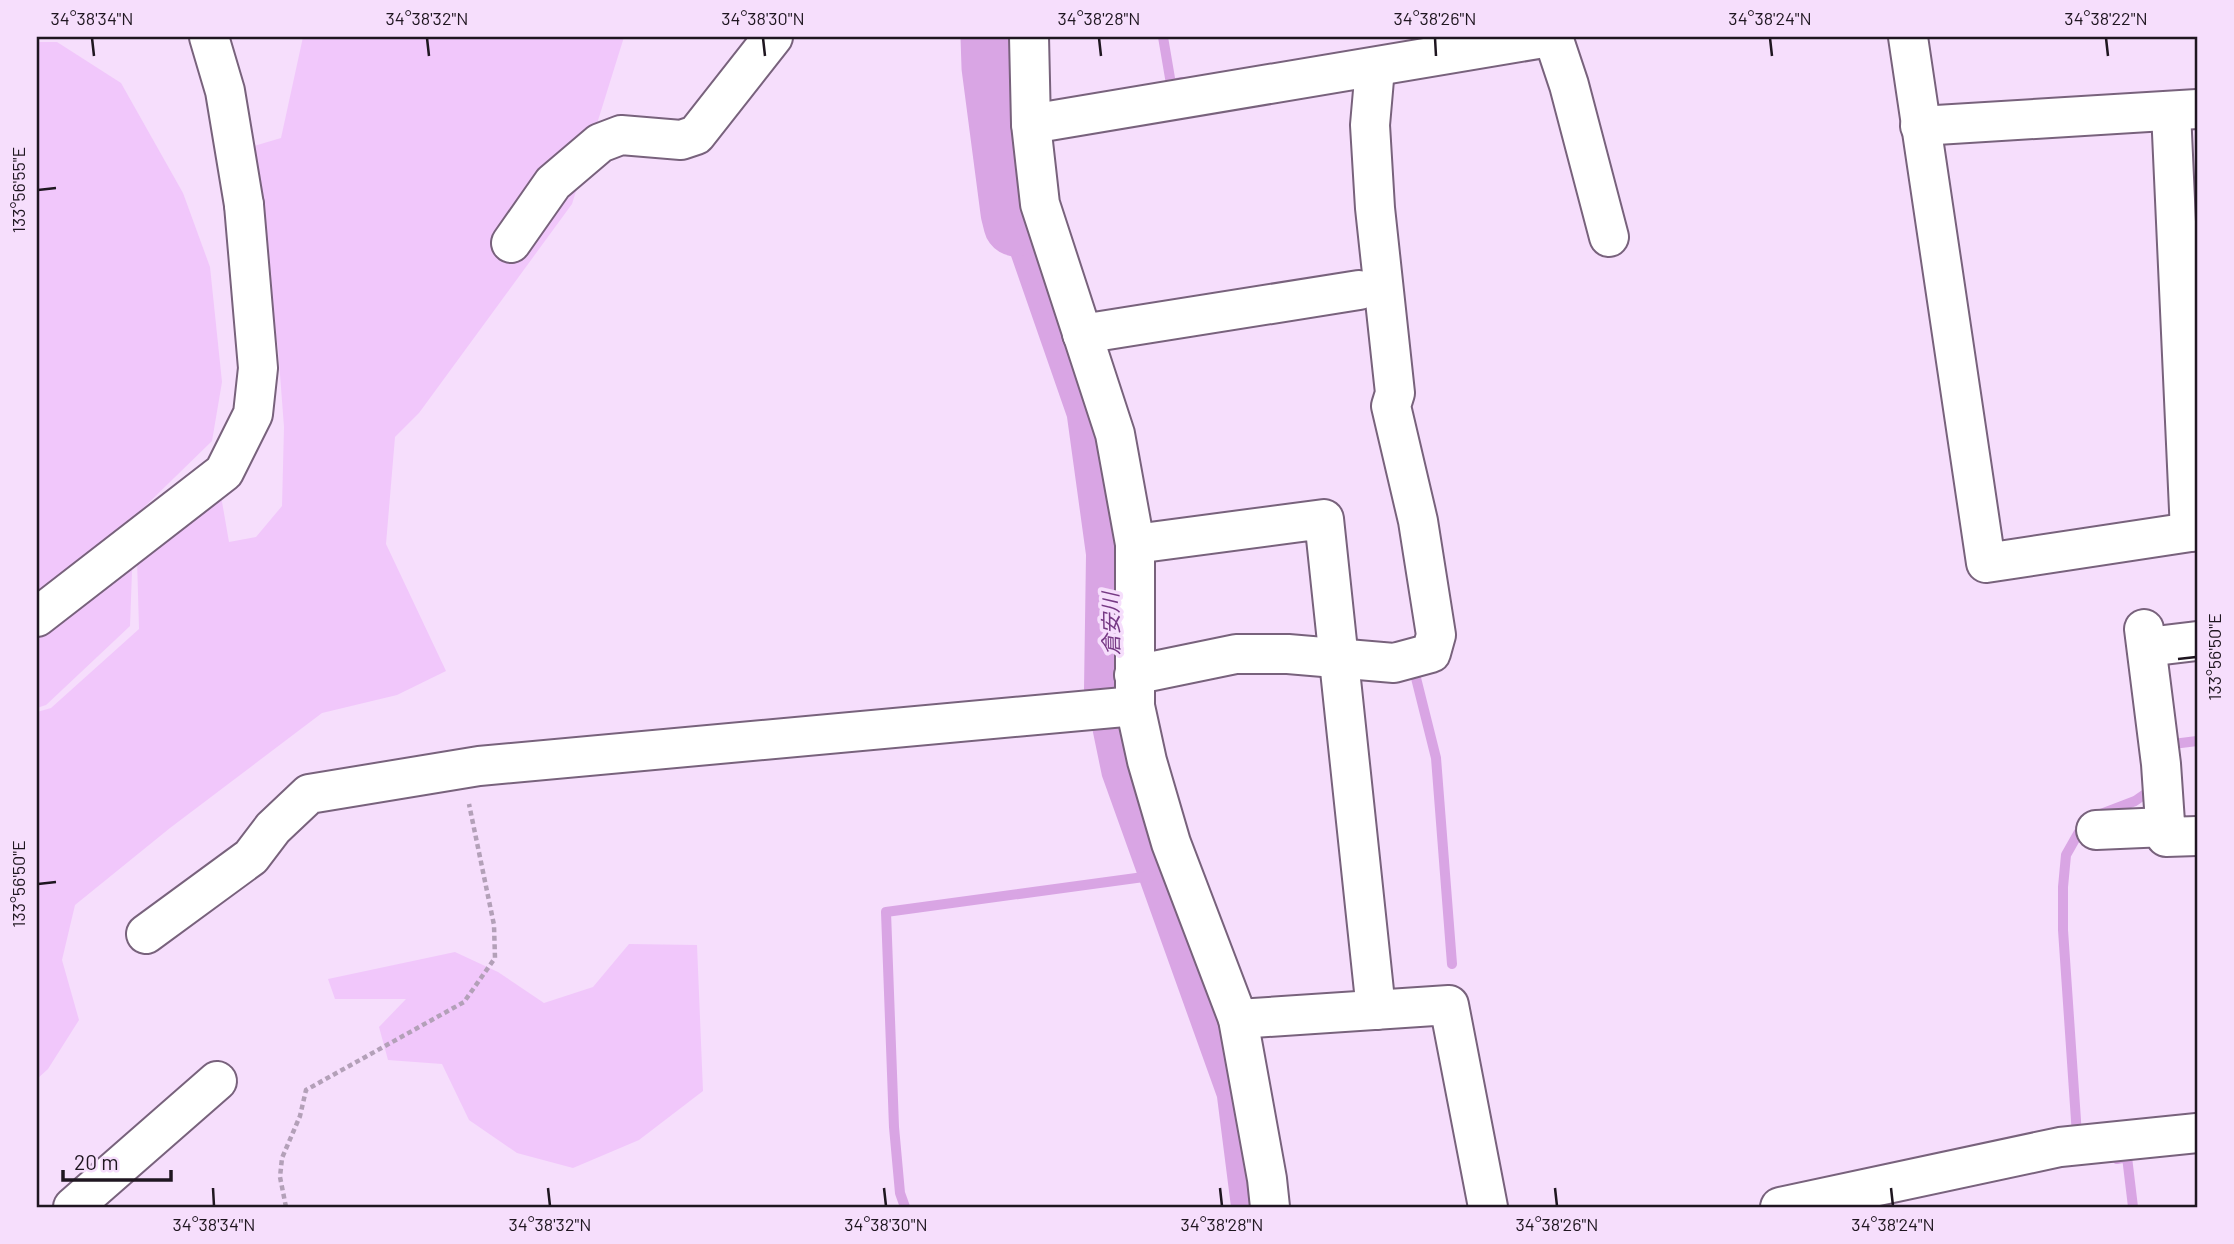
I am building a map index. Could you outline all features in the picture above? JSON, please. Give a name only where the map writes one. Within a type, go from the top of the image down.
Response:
[{"type":"street","points":[[37,617],[99,572],[224,472],[253,414],[258,368],[244,205],[225,91],[209,37]]},
{"type":"street","points":[[511,243],[553,183],[600,143],[621,135],[681,140],[696,135],[773,37]]},
{"type":"street","points":[[1029,37],[1031,124],[1040,204],[1115,434],[1135,544],[1131,696],[1171,844],[1238,1019],[1270,1207]]},
{"type":"street","points":[[1031,124],[1551,37],[1569,85],[1609,237]]},
{"type":"street","points":[[1908,37],[1920,126],[1986,564],[2193,531],[2184,110],[1920,126]]},
{"type":"street","points":[[146,934],[251,857],[273,828],[309,794],[462,769],[1086,710],[1131,696],[1236,654],[1288,654],[1394,663],[1431,653],[1436,635],[1418,521],[1391,406],[1395,393],[1375,208],[1368,68]]},
{"type":"street","points":[[1082,334],[1359,290]]},
{"type":"street","points":[[1135,544],[1324,519],[1376,1010]]},
{"type":"street","points":[[2096,830],[2181,831],[2161,759],[2145,638],[2197,641]]},
{"type":"street","points":[[1238,1019],[1449,1005],[1488,1207]]},
{"type":"street","points":[[73,1207],[217,1080]]},
{"type":"street","points":[[1780,1207],[2060,1147],[2197,1133]]},
{"type":"path","points":[[286,1207],[280,1177],[282,1158],[300,1116],[306,1090],[464,1002],[495,958],[494,925],[462,769]]},
{"type":"shaded area","points":[[303,37],[624,37],[572,204],[419,413],[395,437],[386,544],[446,671],[397,695],[322,713],[170,828],[75,905],[62,960],[79,1020],[48,1069],[37,1079],[37,712],[51,708],[139,629],[137,559],[221,496],[229,542],[256,537],[282,506],[284,427],[278,348],[247,148],[281,138]]},
{"type":"shaded area","points":[[37,42],[57,42],[121,83],[183,193],[210,267],[222,382],[212,441],[134,517],[130,626],[46,705],[37,708]]},
{"type":"shaded area","points":[[629,944],[697,945],[703,1091],[639,1140],[573,1168],[517,1153],[469,1120],[442,1064],[388,1060],[379,1027],[406,999],[335,999],[328,979],[455,952],[498,972],[544,1003],[593,987]]},
{"type":"water","points":[[1022,133],[1106,436],[1168,873],[1225,1041],[1256,1207],[1231,1207],[1217,1097],[1102,776],[1084,689],[1086,555],[1067,417],[1010,253],[988,139]]},
{"type":"waterway","name":"倉安川","points":[[993,37],[994,67],[1016,224]]},
{"type":"waterway","points":[[1163,37],[1171,84],[1182,82]]},
{"type":"waterway","points":[[1413,666],[1436,758],[1452,964]]},
{"type":"waterway","points":[[2169,750],[2173,744],[2197,741]]},
{"type":"waterway","points":[[2101,814],[2135,801],[2148,792],[2148,783]]},
{"type":"waterway","points":[[2077,1135],[2063,930],[2063,887],[2066,855],[2079,832],[2086,827]]},
{"type":"waterway","points":[[905,1207],[900,1193],[894,1127],[886,912],[1151,876]]},
{"type":"waterway","points":[[2117,1159],[2127,1157],[2133,1207]]}]
